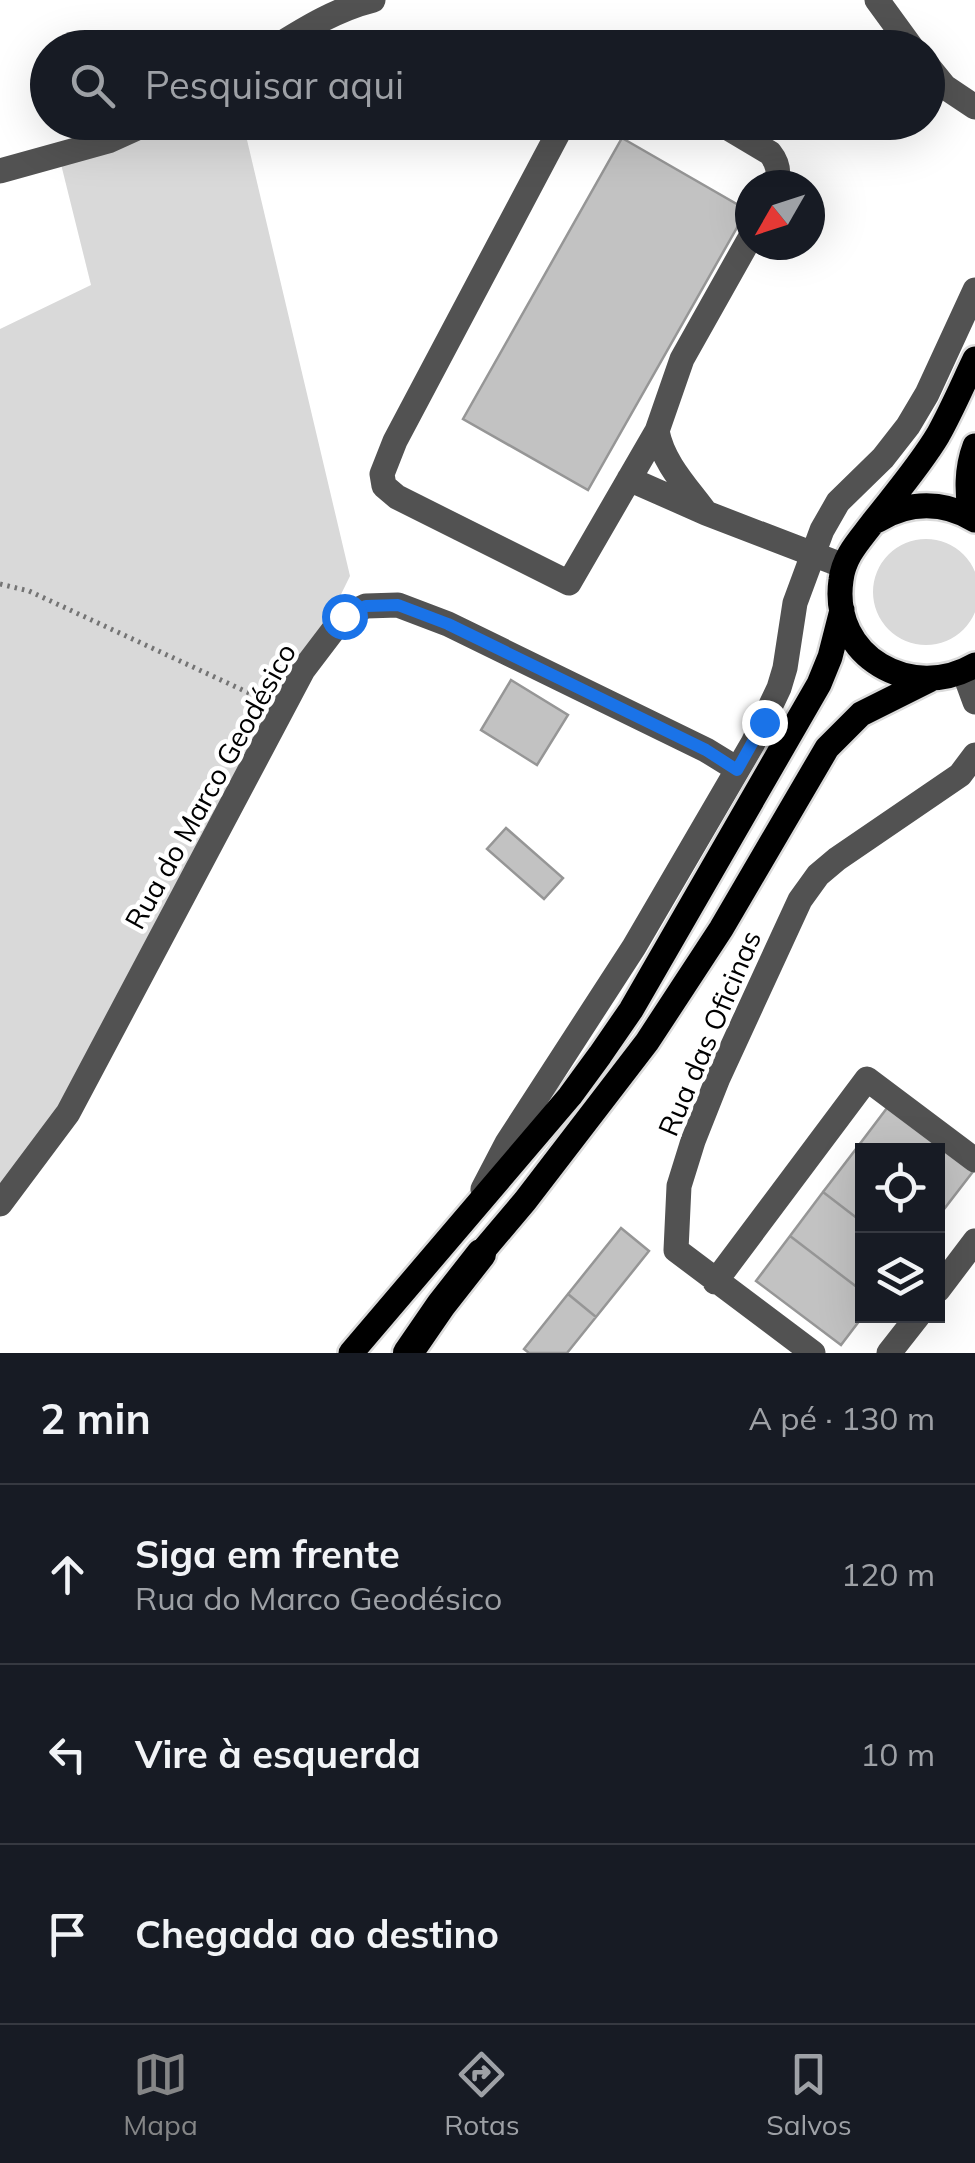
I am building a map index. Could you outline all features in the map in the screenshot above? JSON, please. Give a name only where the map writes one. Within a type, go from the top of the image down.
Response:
[{"type":"highway","points":[[408,1353],[481,1254]]},
{"type":"main road","points":[[969,668],[947,678],[929,680],[895,674],[866,655],[847,626],[840,595],[844,566],[854,544],[938,435],[975,358]]},
{"type":"main road","points":[[973,518],[968,483],[975,446]]},
{"type":"main road","points":[[870,526],[896,510],[926,505],[956,510],[973,518]]},
{"type":"main road","points":[[351,1353],[570,1096],[631,1010],[819,684],[842,610]]},
{"type":"main road","points":[[390,1353],[481,1254],[656,1030],[721,929],[827,748],[861,714],[929,680]]},
{"type":"street","points":[[301,30],[355,4],[373,0]]},
{"type":"street","points":[[877,0],[899,30]]},
{"type":"street","points":[[945,86],[975,107]]},
{"type":"street","points":[[0,171],[110,140]]},
{"type":"street","points":[[554,140],[395,441],[382,474],[384,486],[397,497],[569,583],[657,431],[682,359],[738,260]]},
{"type":"street","points":[[748,140],[770,153],[778,170]]},
{"type":"street","points":[[469,1214],[507,1143],[634,947],[764,722],[785,668],[795,602],[822,530],[838,502],[882,458],[918,410],[975,290]]},
{"type":"street","points":[[657,431],[671,467],[706,513]]},
{"type":"street","points":[[629,479],[844,566]]},
{"type":"street","name":"Rua do Marco Geodésico","points":[[0,1204],[68,1112],[303,670],[344,616],[366,606],[398,605],[466,632],[706,750],[737,770]]},
{"type":"street","points":[[969,668],[975,702]]},
{"type":"street","name":"Rua das Oficinas","points":[[813,1353],[676,1250],[680,1186],[718,1078],[808,886],[862,840],[960,774],[975,755]]},
{"type":"street","points":[[716,1282],[867,1079],[975,1160]]},
{"type":"street","points":[[945,1281],[975,1240]]},
{"type":"street","points":[[889,1353],[913,1323]]},
{"type":"path","points":[[0,584],[29,592],[282,708]]},
{"type":"shaded area","points":[[92,140],[247,140],[350,576],[192,898],[0,1197],[0,329],[91,285],[56,144]]},
{"type":"shaded area","points":[[926,539],[946,543],[964,554],[975,572],[975,612],[964,630],[946,641],[926,645],[906,641],[888,630],[877,612],[873,592],[877,572],[888,554],[906,543]]},
{"type":"building","points":[[621,140],[625,140],[735,203],[735,231],[588,490],[463,419]]},
{"type":"building","points":[[511,680],[568,715],[537,765],[481,730]]},
{"type":"building","points":[[506,828],[563,878],[544,899],[487,849]]},
{"type":"building","points":[[890,1104],[941,1143],[861,1143]]},
{"type":"building","points":[[945,1146],[975,1169],[945,1208]]},
{"type":"building","points":[[855,1150],[855,1217],[823,1192]]},
{"type":"building","points":[[823,1192],[855,1217],[855,1286],[790,1236]]},
{"type":"building","points":[[621,1228],[649,1251],[596,1317],[568,1294]]},
{"type":"building","points":[[790,1236],[855,1286],[858,1323],[841,1345],[756,1281]]},
{"type":"building","points":[[568,1294],[596,1317],[567,1353],[529,1353],[524,1349]]},
{"type":"route","points":[[344,616],[366,606],[398,605],[448,624],[706,750],[737,770],[764,722]]}]
